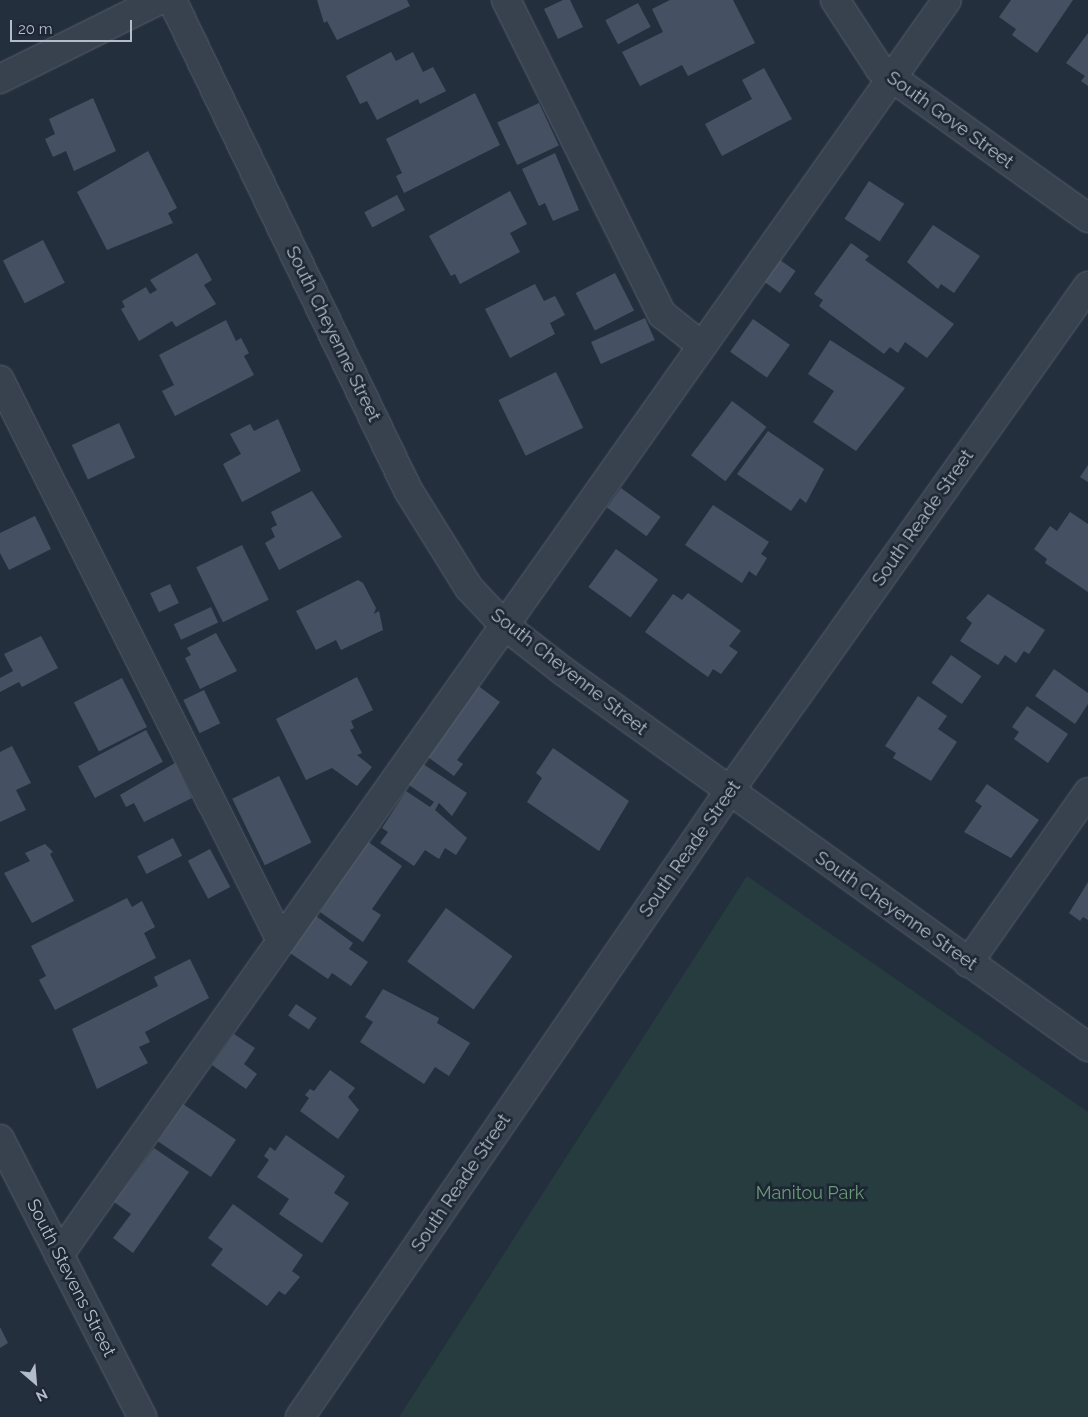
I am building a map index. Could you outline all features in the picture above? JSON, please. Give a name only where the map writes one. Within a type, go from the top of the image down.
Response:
[{"type":"street","points":[[0,79],[159,0]]},
{"type":"street","name":"South Cheyenne Street","points":[[172,0],[408,490],[469,588],[504,625],[728,793],[1088,1047]]},
{"type":"street","points":[[506,0],[662,314],[702,346]]},
{"type":"street","name":"South Gove Street","points":[[835,0],[851,30],[892,78],[1088,218]]},
{"type":"street","points":[[59,1255],[946,0]]},
{"type":"street","name":"South Reade Street","points":[[300,1417],[728,793],[1088,286]]},
{"type":"street","points":[[0,380],[281,941]]},
{"type":"street","points":[[968,962],[1088,792]]},
{"type":"street","name":"South Stevens Street","points":[[0,1139],[142,1417]]},
{"type":"green space","name":"Manitou Park","points":[[747,876],[1088,1112],[1088,1417],[399,1417]]},
{"type":"building","points":[[317,0],[407,0],[410,6],[337,40],[327,21],[324,23]]},
{"type":"building","points":[[563,0],[570,0],[583,27],[558,39],[544,9]]},
{"type":"building","points":[[670,0],[733,0],[755,43],[688,76],[682,65],[640,86],[622,52],[663,32],[652,9]]},
{"type":"building","points":[[1011,0],[1073,0],[1037,53],[1012,35],[1016,29],[999,17]]},
{"type":"building","points":[[638,3],[651,27],[618,44],[605,20]]},
{"type":"building","points":[[1088,33],[1088,86],[1081,81],[1085,76],[1066,63]]},
{"type":"building","points":[[391,52],[396,61],[413,52],[423,72],[433,67],[446,91],[420,104],[418,99],[377,120],[367,101],[360,104],[346,76]]},
{"type":"building","points":[[764,68],[792,119],[722,156],[705,124],[752,99],[742,80]]},
{"type":"building","points":[[475,93],[500,145],[404,193],[396,176],[402,173],[386,139]]},
{"type":"building","points":[[93,98],[116,151],[74,171],[66,151],[53,157],[45,139],[55,134],[49,119]]},
{"type":"building","points":[[539,103],[559,146],[517,165],[497,122]]},
{"type":"building","points":[[148,151],[177,208],[168,213],[173,223],[107,250],[77,192]]},
{"type":"building","points":[[555,153],[579,210],[553,221],[545,203],[539,206],[522,169]]},
{"type":"building","points":[[869,181],[904,204],[880,242],[844,219]]},
{"type":"building","points":[[510,191],[527,224],[510,233],[520,252],[460,284],[455,274],[451,276],[429,236]]},
{"type":"building","points":[[397,195],[405,210],[372,227],[364,212]]},
{"type":"building","points":[[933,225],[980,256],[954,293],[941,284],[938,289],[907,262]]},
{"type":"building","points":[[43,240],[65,283],[25,303],[3,260]]},
{"type":"building","points":[[851,243],[869,256],[865,260],[954,324],[927,358],[905,342],[898,353],[890,347],[884,354],[819,306],[823,300],[814,294]]},
{"type":"building","points":[[197,253],[212,280],[204,285],[216,304],[176,327],[172,321],[139,341],[121,309],[125,307],[122,301],[146,287],[150,294],[157,290],[150,280]]},
{"type":"building","points":[[780,260],[796,271],[780,293],[765,282]]},
{"type":"building","points":[[615,273],[634,310],[595,330],[576,293]]},
{"type":"building","points":[[535,284],[544,301],[555,296],[565,315],[550,323],[555,334],[510,358],[485,309]]},
{"type":"building","points":[[645,318],[655,340],[601,364],[591,342]]},
{"type":"building","points":[[753,319],[790,345],[767,378],[730,352]]},
{"type":"building","points":[[226,320],[236,341],[241,338],[249,353],[244,356],[254,375],[175,416],[162,391],[174,385],[159,355]]},
{"type":"building","points":[[830,340],[905,388],[856,451],[813,422],[834,391],[808,374]]},
{"type":"building","points":[[556,372],[583,428],[526,456],[498,400]]},
{"type":"building","points":[[732,401],[766,427],[725,481],[691,455]]},
{"type":"building","points":[[278,419],[301,471],[242,502],[223,464],[241,454],[230,434],[250,424],[254,431]]},
{"type":"building","points":[[119,423],[135,457],[88,479],[72,445]]},
{"type":"building","points":[[768,431],[824,469],[806,503],[800,498],[791,511],[737,474]]},
{"type":"building","points":[[1088,465],[1088,482],[1080,477]]},
{"type":"building","points":[[621,488],[661,517],[647,536],[607,507]]},
{"type":"building","points":[[312,491],[342,537],[279,570],[265,543],[275,537],[271,528],[277,525],[271,512]]},
{"type":"building","points":[[713,505],[769,542],[761,554],[767,558],[756,576],[749,571],[742,583],[685,545]]},
{"type":"building","points":[[1070,512],[1088,524],[1088,592],[1045,563],[1047,559],[1034,549],[1050,526],[1057,531]]},
{"type":"building","points":[[35,516],[51,549],[9,570],[0,553],[0,533]]},
{"type":"building","points":[[242,545],[269,600],[223,622],[196,567]]},
{"type":"building","points":[[616,549],[658,580],[630,618],[588,587]]},
{"type":"building","points":[[358,580],[363,583],[376,608],[374,614],[379,611],[383,630],[341,650],[336,640],[316,650],[296,611]]},
{"type":"building","points":[[170,584],[179,603],[159,612],[150,593]]},
{"type":"building","points":[[688,593],[741,631],[729,646],[738,652],[721,674],[713,669],[708,677],[645,632],[673,594],[682,600]]},
{"type":"building","points":[[988,594],[1045,630],[1029,654],[1024,651],[1016,663],[1005,655],[998,665],[960,641],[972,623],[966,618]]},
{"type":"building","points":[[211,607],[218,622],[181,640],[174,624]]},
{"type":"building","points":[[216,633],[237,671],[200,689],[185,658],[191,655],[187,648]]},
{"type":"building","points":[[41,636],[58,668],[22,687],[19,682],[0,692],[0,678],[13,671],[4,654]]},
{"type":"building","points":[[951,655],[981,676],[962,704],[931,683]]},
{"type":"building","points":[[1054,669],[1088,693],[1088,704],[1075,724],[1035,696]]},
{"type":"building","points":[[357,677],[373,710],[351,721],[354,728],[350,730],[362,753],[357,755],[372,767],[357,786],[332,768],[306,780],[276,719]]},
{"type":"building","points":[[122,678],[147,727],[99,752],[74,703]]},
{"type":"building","points":[[477,685],[500,702],[457,760],[463,764],[454,776],[425,755]]},
{"type":"building","points":[[204,690],[220,723],[200,733],[183,700]]},
{"type":"building","points":[[918,696],[947,716],[938,729],[957,742],[931,781],[893,758],[896,753],[885,746]]},
{"type":"building","points":[[1027,706],[1068,734],[1048,763],[1014,739],[1019,732],[1012,727]]},
{"type":"building","points":[[146,730],[163,762],[95,798],[78,766]]},
{"type":"building","points":[[12,746],[31,783],[16,790],[26,810],[0,822],[0,752]]},
{"type":"building","points":[[553,748],[629,801],[599,851],[527,802],[542,778],[536,773]]},
{"type":"building","points":[[417,760],[467,793],[452,816],[439,803],[435,810],[467,838],[456,855],[445,848],[439,859],[425,850],[414,866],[380,843],[388,832],[382,828],[406,791],[430,807],[434,802],[403,781]]},
{"type":"building","points":[[175,763],[192,798],[144,822],[134,803],[126,807],[120,795]]},
{"type":"building","points":[[279,776],[311,843],[265,865],[232,799]]},
{"type":"building","points":[[987,784],[1039,820],[1011,858],[964,832],[982,806],[975,801]]},
{"type":"building","points":[[173,838],[182,856],[146,874],[137,856]]},
{"type":"building","points":[[367,841],[402,866],[372,909],[381,915],[363,942],[320,912]]},
{"type":"building","points":[[45,844],[53,852],[50,854],[74,901],[32,923],[4,873],[30,861],[25,853]]},
{"type":"building","points":[[210,849],[230,887],[208,899],[188,861]]},
{"type":"building","points":[[1088,882],[1088,920],[1083,917],[1080,921],[1069,913]]},
{"type":"building","points":[[127,898],[132,907],[142,901],[155,927],[144,933],[156,958],[55,1010],[39,980],[46,976],[31,946]]},
{"type":"building","points":[[446,908],[512,956],[474,1010],[407,961]]},
{"type":"building","points":[[316,916],[353,943],[349,949],[368,962],[351,986],[332,973],[328,979],[290,953]]},
{"type":"building","points":[[190,959],[209,998],[145,1032],[150,1042],[139,1047],[148,1063],[97,1089],[72,1029],[158,986],[154,977]]},
{"type":"building","points":[[383,989],[439,1018],[437,1023],[470,1043],[449,1076],[435,1067],[424,1084],[360,1042],[373,1022],[365,1017]]},
{"type":"building","points":[[296,1004],[317,1018],[309,1030],[288,1016]]},
{"type":"building","points":[[234,1034],[255,1048],[244,1064],[257,1074],[246,1089],[212,1065]]},
{"type":"building","points":[[330,1070],[355,1088],[348,1097],[359,1110],[338,1139],[300,1111],[309,1098],[305,1095],[310,1089],[314,1091]]},
{"type":"building","points":[[183,1104],[236,1140],[211,1177],[158,1141]]},
{"type":"building","points":[[286,1135],[345,1176],[334,1193],[349,1203],[322,1243],[279,1214],[289,1199],[257,1177],[269,1160],[264,1156],[270,1147],[275,1151]]},
{"type":"building","points":[[154,1148],[189,1172],[133,1253],[113,1238],[131,1214],[114,1202]]},
{"type":"building","points":[[233,1204],[303,1255],[292,1271],[300,1277],[285,1295],[279,1291],[267,1306],[211,1265],[223,1249],[208,1238]]},
{"type":"building","points":[[0,1327],[8,1343],[0,1348]]}]
